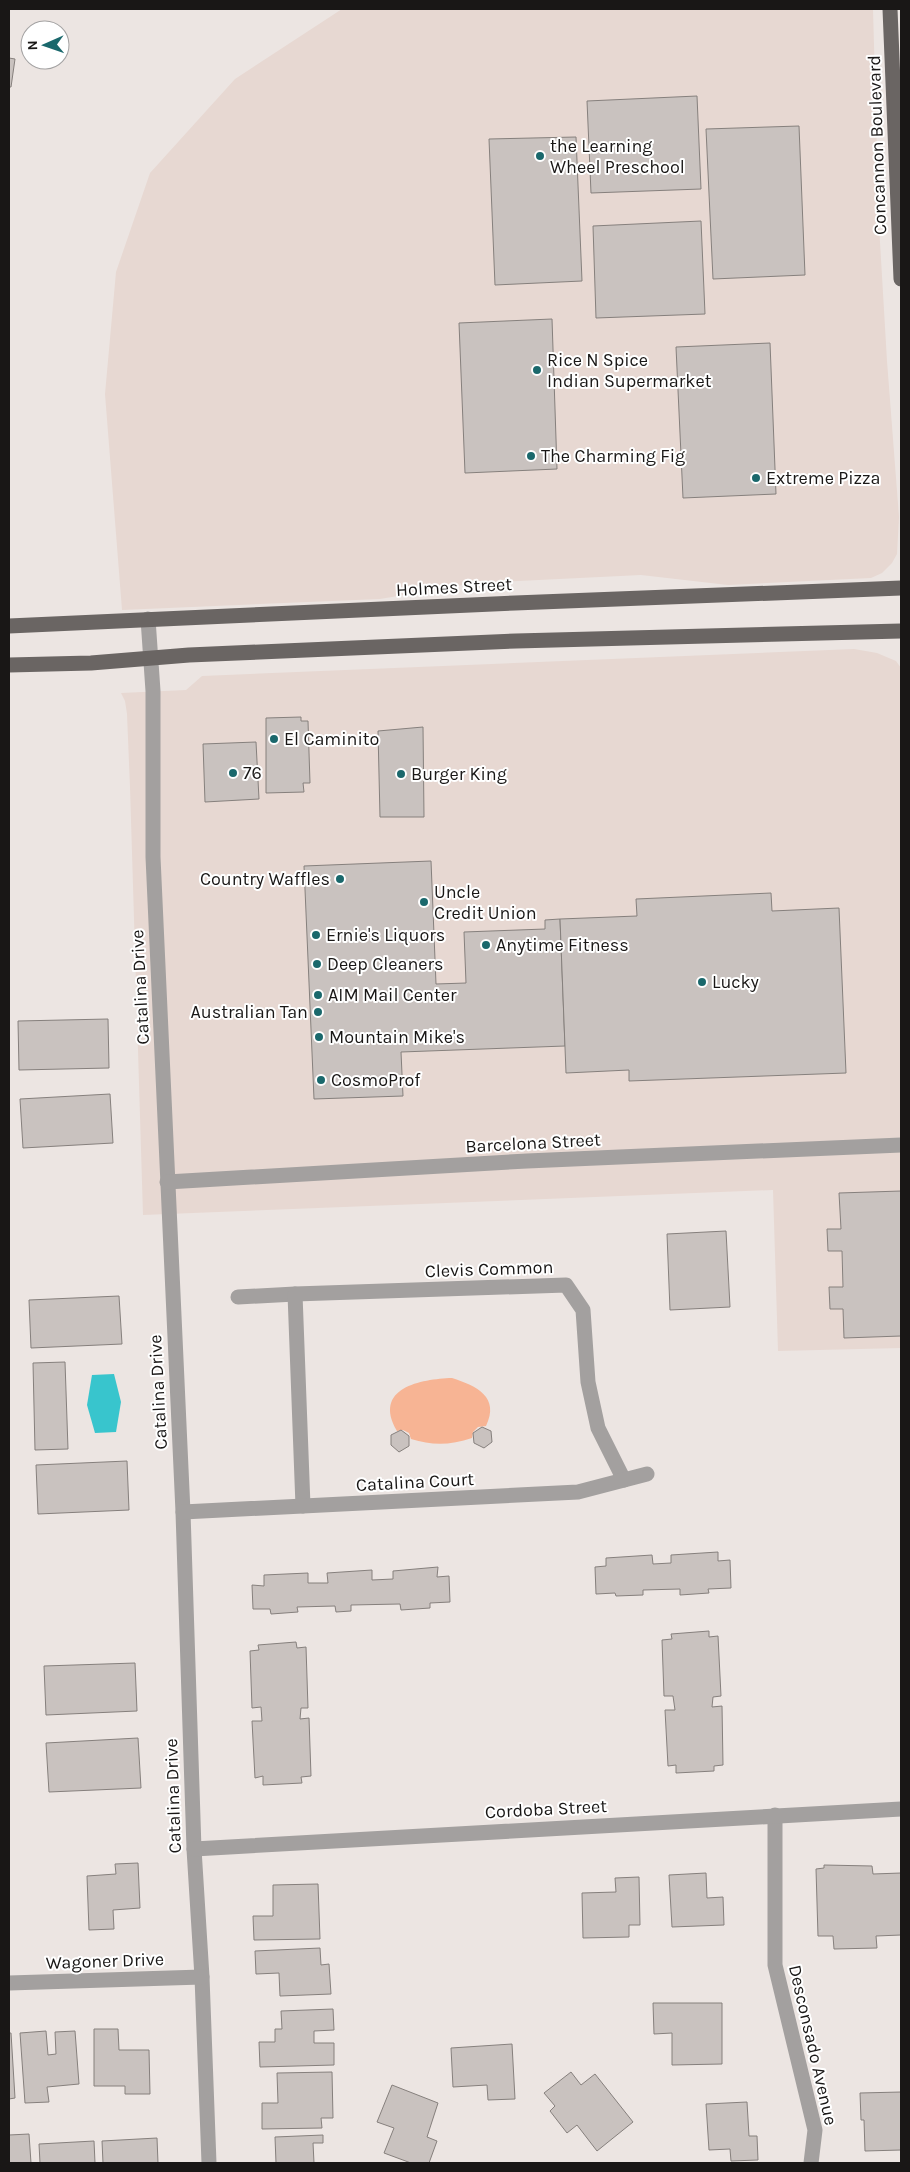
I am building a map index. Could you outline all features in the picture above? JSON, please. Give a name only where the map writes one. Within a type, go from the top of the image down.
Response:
[{"type":"main road","name":"Concannon Boulevard","points":[[890,9],[901,279]]},
{"type":"main road","name":"Holmes Street","points":[[9,626],[901,588]]},
{"type":"main road","points":[[9,665],[91,663],[151,658],[516,642],[901,631]]},
{"type":"street","name":"Catalina Drive","points":[[148,619],[153,691],[153,857],[183,1512],[194,1849],[202,1977],[209,2163]]},
{"type":"street","name":"Barcelona Street","points":[[167,1182],[527,1161],[901,1145]]},
{"type":"street","name":"Clevis Common","points":[[238,1296],[566,1285],[584,1310],[588,1382],[598,1428],[624,1480]]},
{"type":"street","points":[[295,1294],[303,1506]]},
{"type":"street","name":"Catalina Court","points":[[183,1512],[578,1492],[647,1474]]},
{"type":"street","name":"Cordoba Street","points":[[194,1849],[901,1809]]},
{"type":"street","name":"Desconsado Avenue","points":[[775,1815],[775,1965],[815,2130],[810,2163]]},
{"type":"street","name":"Wagoner Drive","points":[[9,1983],[202,1977]]},
{"type":"shaded area","points":[[342,9],[873,9],[879,225],[899,517],[897,554],[892,563],[882,573],[871,578],[728,585],[641,575],[475,583],[380,599],[122,610],[105,394],[116,272],[150,173],[235,79]]},
{"type":"shaded area","points":[[854,649],[877,653],[896,661],[901,668],[901,1348],[778,1351],[773,1190],[143,1215],[127,714],[125,701],[121,693],[186,690],[202,676]]},
{"type":"shaded area","points":[[452,1378],[470,1385],[484,1394],[490,1407],[490,1416],[486,1426],[478,1427],[473,1432],[472,1438],[442,1444],[411,1439],[409,1433],[403,1430],[397,1431],[391,1416],[391,1405],[395,1396],[414,1384]]},
{"type":"water","points":[[114,1374],[121,1402],[116,1432],[95,1433],[87,1405],[92,1375]]},
{"type":"building","points":[[9,58],[15,59],[11,87],[9,87]]},
{"type":"building","points":[[697,96],[701,189],[591,193],[587,101]]},
{"type":"building","points":[[799,126],[805,275],[713,279],[706,129]]},
{"type":"building","points":[[576,137],[582,281],[495,285],[489,139]]},
{"type":"building","points":[[701,221],[705,314],[596,318],[593,226]]},
{"type":"building","points":[[552,319],[557,469],[465,473],[459,323]]},
{"type":"building","points":[[770,343],[776,494],[683,498],[676,347]]},
{"type":"building","points":[[301,717],[301,721],[308,721],[310,783],[303,783],[304,792],[266,793],[266,718]]},
{"type":"building","name":"Burger King","points":[[423,727],[424,817],[380,817],[378,731]]},
{"type":"building","points":[[256,742],[259,799],[205,802],[203,744]]},
{"type":"building","points":[[431,861],[436,984],[466,983],[464,932],[545,929],[545,920],[560,919],[565,1046],[401,1052],[403,1096],[314,1099],[304,866]]},
{"type":"building","name":"Lucky","points":[[771,893],[772,911],[839,908],[846,1073],[629,1081],[629,1070],[566,1073],[560,919],[637,916],[636,899]]},
{"type":"building","points":[[108,1019],[109,1068],[19,1070],[18,1021]]},
{"type":"building","points":[[110,1094],[113,1143],[23,1148],[20,1099]]},
{"type":"building","points":[[901,1191],[901,1336],[844,1338],[843,1309],[830,1309],[829,1287],[843,1287],[842,1251],[828,1251],[827,1229],[841,1229],[839,1193]]},
{"type":"building","points":[[726,1231],[730,1307],[670,1310],[667,1234]]},
{"type":"building","points":[[119,1296],[122,1344],[31,1348],[29,1300]]},
{"type":"building","points":[[65,1362],[68,1449],[35,1450],[33,1363]]},
{"type":"building","points":[[482,1427],[491,1431],[492,1442],[484,1448],[474,1443],[473,1433]]},
{"type":"building","points":[[401,1430],[409,1436],[409,1446],[399,1452],[391,1445],[391,1435]]},
{"type":"building","points":[[127,1461],[129,1510],[38,1514],[36,1465]]},
{"type":"building","points":[[718,1552],[718,1561],[730,1560],[731,1588],[708,1589],[709,1593],[680,1595],[680,1589],[643,1590],[643,1595],[616,1596],[615,1593],[596,1594],[595,1567],[606,1566],[606,1558],[652,1555],[653,1564],[671,1563],[671,1555]]},
{"type":"building","points":[[438,1567],[437,1577],[449,1576],[450,1602],[430,1603],[430,1608],[401,1610],[400,1604],[351,1605],[351,1611],[336,1612],[335,1606],[297,1607],[298,1612],[271,1614],[270,1609],[253,1609],[252,1585],[264,1586],[264,1575],[308,1573],[308,1583],[328,1583],[327,1573],[372,1570],[372,1580],[393,1579],[393,1571]]},
{"type":"building","points":[[709,1631],[709,1637],[718,1636],[721,1696],[713,1697],[712,1707],[722,1706],[723,1765],[714,1766],[714,1771],[676,1773],[676,1765],[668,1766],[665,1710],[675,1710],[673,1696],[664,1696],[662,1640],[672,1639],[671,1634]]},
{"type":"building","points":[[296,1642],[297,1648],[306,1647],[308,1708],[301,1708],[300,1719],[309,1718],[311,1776],[301,1777],[302,1783],[263,1785],[263,1776],[255,1778],[252,1721],[262,1721],[261,1707],[252,1708],[250,1651],[259,1650],[258,1645]]},
{"type":"building","points":[[135,1663],[137,1711],[46,1715],[44,1666]]},
{"type":"building","points":[[138,1738],[141,1788],[49,1792],[46,1743]]},
{"type":"building","points":[[138,1863],[140,1908],[113,1910],[114,1929],[89,1930],[87,1876],[116,1874],[115,1864]]},
{"type":"building","points":[[824,1865],[872,1866],[873,1874],[901,1873],[901,1935],[876,1936],[877,1948],[834,1949],[833,1936],[818,1936],[816,1869],[824,1868]]},
{"type":"building","points":[[706,1873],[707,1898],[723,1897],[724,1925],[672,1927],[669,1875]]},
{"type":"building","points":[[639,1877],[640,1925],[629,1925],[629,1937],[583,1938],[582,1893],[616,1892],[615,1878]]},
{"type":"building","points":[[318,1884],[320,1939],[254,1940],[253,1916],[273,1916],[273,1885]]},
{"type":"building","points":[[320,1948],[321,1965],[329,1964],[331,1994],[280,1996],[279,1973],[256,1974],[255,1951]]},
{"type":"building","points":[[653,2003],[722,2003],[722,2064],[672,2065],[672,2033],[654,2034]]},
{"type":"building","points":[[333,2009],[334,2030],[314,2031],[314,2043],[334,2043],[334,2065],[260,2067],[259,2042],[275,2042],[275,2029],[282,2029],[281,2011]]},
{"type":"building","points":[[94,2029],[118,2029],[119,2050],[149,2050],[150,2094],[125,2094],[125,2086],[94,2086]]},
{"type":"building","points":[[46,2031],[48,2055],[56,2054],[55,2032],[75,2031],[79,2084],[47,2087],[49,2102],[25,2103],[20,2033]]},
{"type":"building","points":[[9,2033],[11,2033],[15,2098],[9,2099]]},
{"type":"building","points":[[512,2044],[515,2099],[488,2100],[487,2085],[453,2087],[451,2048]]},
{"type":"building","points":[[332,2072],[333,2118],[321,2118],[322,2128],[262,2129],[262,2103],[278,2103],[277,2073]]},
{"type":"building","points":[[571,2072],[581,2085],[595,2074],[633,2122],[597,2151],[577,2125],[567,2133],[550,2111],[555,2106],[544,2093]]},
{"type":"building","points":[[392,2085],[438,2103],[427,2137],[437,2141],[429,2163],[411,2163],[384,2153],[394,2128],[377,2122]]},
{"type":"building","points":[[901,2092],[901,2150],[865,2151],[864,2120],[861,2120],[860,2093]]},
{"type":"building","points":[[747,2102],[749,2136],[757,2136],[758,2160],[731,2161],[730,2149],[709,2150],[706,2104]]},
{"type":"building","points":[[29,2134],[31,2163],[9,2163],[9,2135]]},
{"type":"building","points":[[323,2135],[323,2143],[313,2143],[314,2163],[276,2163],[275,2137]]},
{"type":"building","points":[[157,2138],[158,2163],[103,2163],[102,2141]]},
{"type":"building","points":[[94,2141],[95,2163],[40,2163],[39,2144]]},
{"type":"place","name":"the Learning Wheel Preschool","points":[[540,156]]},
{"type":"place","name":"Rice N Spice Indian Supermarket","points":[[537,370]]},
{"type":"place","name":"The Charming Fig","points":[[531,456]]},
{"type":"place","name":"Extreme Pizza","points":[[756,478]]},
{"type":"place","name":"El Caminito","points":[[274,739]]},
{"type":"place","name":"76","points":[[233,773]]},
{"type":"place","name":"Burger King","points":[[401,774]]},
{"type":"place","name":"Country Waffles","points":[[340,879]]},
{"type":"place","name":"Uncle Credit Union","points":[[424,902]]},
{"type":"place","name":"Ernie's Liquors","points":[[316,935]]},
{"type":"place","name":"Anytime Fitness","points":[[486,945]]},
{"type":"place","name":"Deep Cleaners","points":[[317,964]]},
{"type":"place","name":"Lucky","points":[[702,982]]},
{"type":"place","name":"AIM Mail Center","points":[[318,995]]},
{"type":"place","name":"Australian Tan","points":[[318,1012]]},
{"type":"place","name":"Mountain Mike's","points":[[319,1037]]},
{"type":"place","name":"CosmoProf","points":[[321,1080]]}]
